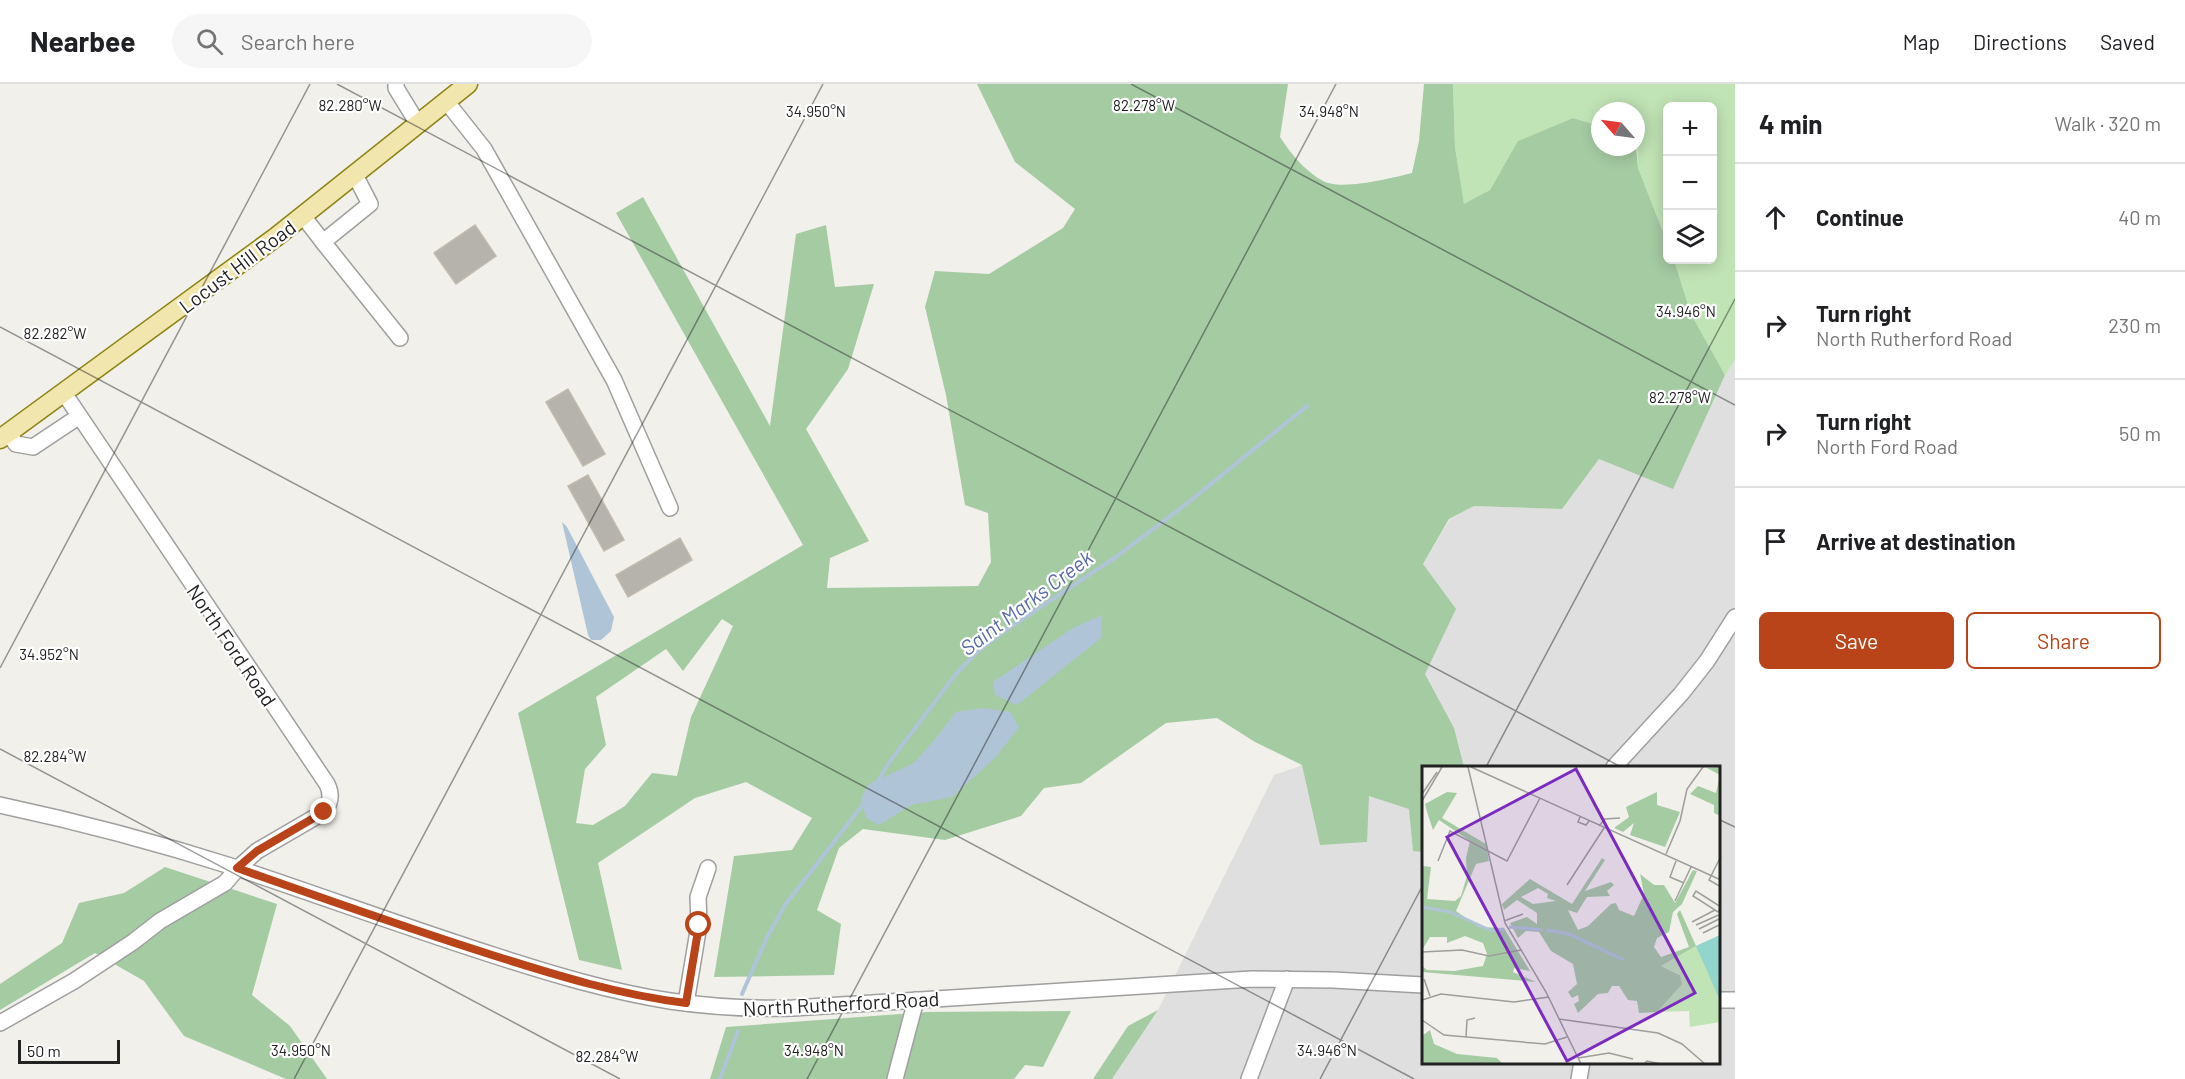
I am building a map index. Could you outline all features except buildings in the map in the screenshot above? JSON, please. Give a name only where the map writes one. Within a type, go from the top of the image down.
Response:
[{"type":"main road","name":"Locust Hill Road","points":[[4,436],[176,312],[303,216],[468,84]]},
{"type":"street","points":[[396,84],[396,88],[418,124]]},
{"type":"street","points":[[447,101],[484,149],[614,380],[670,508]]},
{"type":"street","points":[[323,242],[370,204],[355,175]]},
{"type":"street","points":[[303,216],[400,338]]},
{"type":"street","name":"North Ford Road","points":[[0,1023],[74,981],[160,921],[225,883],[237,868],[257,851],[324,812],[330,801],[329,789],[64,393]]},
{"type":"street","points":[[4,436],[16,444],[33,447],[78,417]]},
{"type":"street","points":[[1615,766],[1681,694],[1707,661],[1735,617]]},
{"type":"street","name":"North Rutherford Road","points":[[0,805],[149,841],[548,972],[637,995],[686,1003],[747,1009],[781,1008],[1214,980],[1287,979],[1422,985]]},
{"type":"street","points":[[686,1003],[699,925],[698,897],[708,868]]},
{"type":"street","points":[[1250,1079],[1287,979]]},
{"type":"street","points":[[895,1079],[916,1000]]},
{"type":"street","points":[[1579,1079],[1582,1064]]},
{"type":"shaded area","points":[[1735,360],[1735,1079],[1112,1079],[1158,1010],[1274,775],[1303,765],[1450,519],[1474,506],[1562,509],[1599,459],[1725,375]]},
{"type":"green space","points":[[977,84],[1288,84],[1280,137],[1310,172],[1323,181],[1342,185],[1367,183],[1412,173],[1419,141],[1424,84],[1453,84],[1455,147],[1464,204],[1490,190],[1518,141],[1573,118],[1591,123],[1591,156],[1637,156],[1638,168],[1663,232],[1663,264],[1675,264],[1691,314],[1725,375],[1673,489],[1599,459],[1562,509],[1474,506],[1449,519],[1423,564],[1456,609],[1425,674],[1454,728],[1464,766],[1422,766],[1422,852],[1413,851],[1409,809],[1369,796],[1367,842],[1320,845],[1302,765],[1255,742],[1217,718],[1166,723],[1081,783],[1044,788],[1021,816],[945,840],[863,829],[839,848],[817,910],[841,924],[834,975],[714,977],[734,856],[792,850],[812,818],[746,782],[695,798],[598,863],[622,970],[579,960],[518,713],[803,545],[616,213],[643,197],[770,426],[796,234],[826,225],[835,287],[874,284],[848,369],[806,429],[869,541],[830,558],[827,588],[978,586],[991,562],[988,513],[965,505],[946,395],[925,307],[935,271],[989,274],[1063,228],[1075,209],[1015,162]],"holes":[[[722,619],[733,626],[691,717],[677,776],[652,773],[625,806],[593,825],[576,823],[585,769],[606,745],[596,697],[666,649],[683,671]]]},
{"type":"green space","points":[[1453,84],[1735,84],[1735,360],[1725,375],[1691,314],[1675,264],[1717,264],[1717,102],[1663,102],[1663,232],[1638,168],[1638,156],[1645,156],[1645,102],[1591,102],[1591,123],[1573,118],[1519,141],[1490,190],[1464,205],[1455,147]]},
{"type":"green space","points":[[165,867],[277,904],[252,995],[290,1026],[327,1079],[286,1079],[184,1036],[144,981],[95,953],[0,1010],[0,984],[62,943],[79,903],[124,893]]},
{"type":"green space","points":[[1158,1010],[1112,1079],[1093,1079],[1128,1026]]},
{"type":"green space","points":[[1071,1011],[1043,1067],[1025,1065],[1014,1079],[710,1079],[726,1027],[927,1012]]},
{"type":"water","points":[[562,522],[567,527],[614,617],[611,631],[601,640],[591,640],[588,635]]},
{"type":"water","points":[[1102,615],[1101,638],[1017,705],[995,695],[993,682],[1073,628]]},
{"type":"water","points":[[983,708],[1010,712],[1019,727],[996,757],[952,797],[911,805],[879,825],[866,818],[861,798],[869,784],[914,763],[956,712]]},
{"type":"waterway","name":"Saint Marks Creek","points":[[878,781],[888,764],[956,674],[975,654],[1000,634],[1116,557],[1185,505],[1307,406]]},
{"type":"waterway","name":"Saint Marks Creek","points":[[742,994],[767,937],[785,905],[864,803]]},
{"type":"waterway","name":"Saint Marks Creek","points":[[720,1079],[738,1031]]},
{"type":"route","points":[[324,812],[257,851],[237,868],[415,930],[548,972],[637,995],[686,1003],[699,925]]}]
